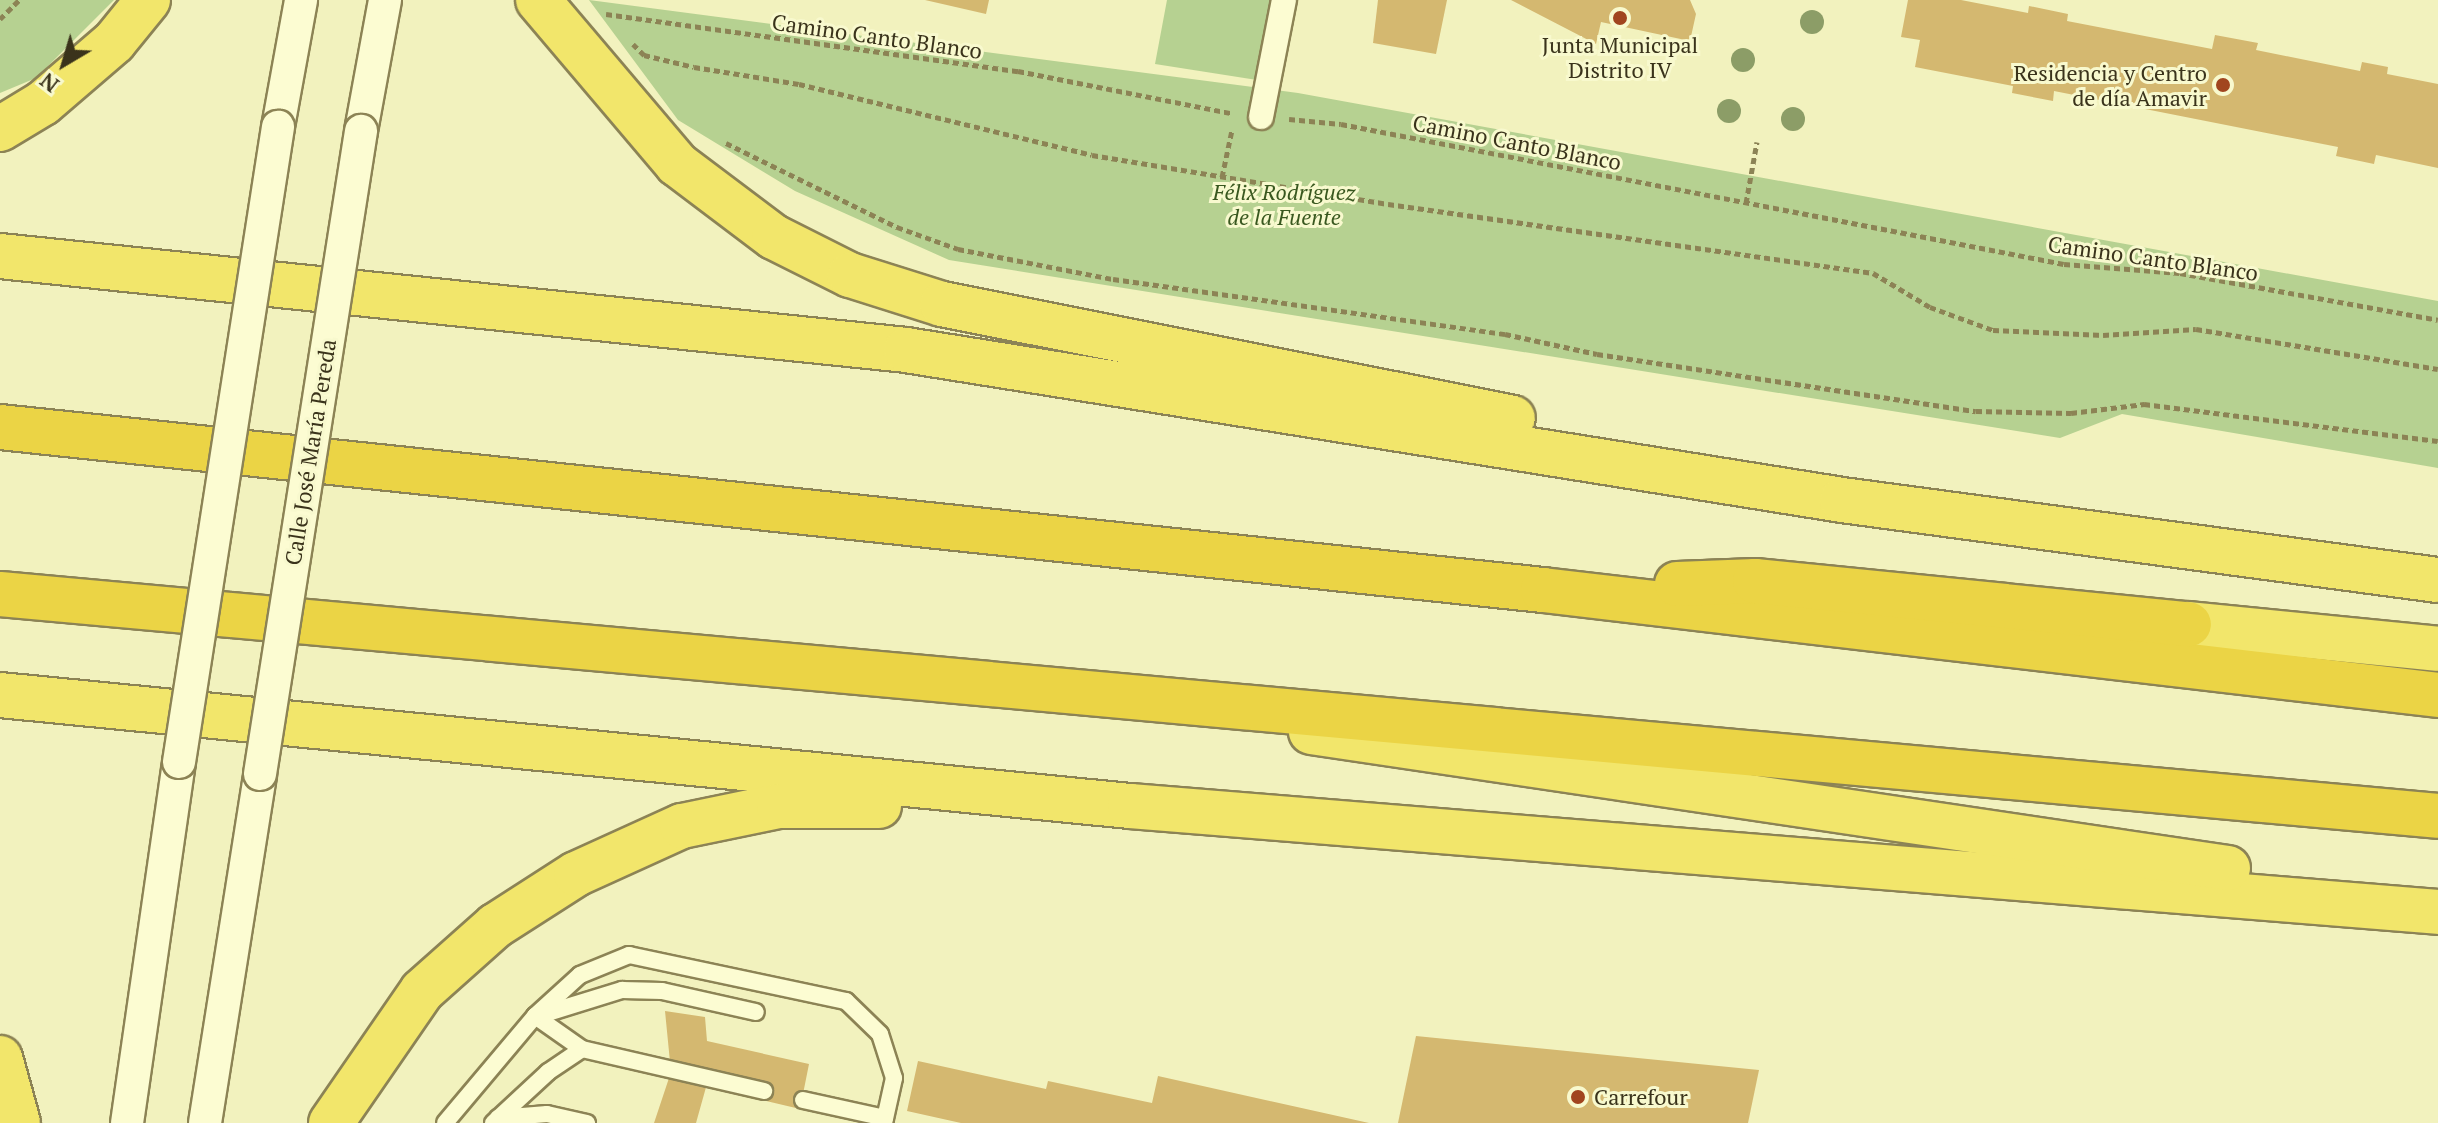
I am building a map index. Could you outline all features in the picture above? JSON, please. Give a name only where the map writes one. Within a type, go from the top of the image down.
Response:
[{"type":"highway","points":[[0,129],[43,103],[114,42],[148,0]]},
{"type":"highway","points":[[538,0],[677,164],[774,237],[850,275],[942,304],[1540,424],[1842,500]]},
{"type":"highway","points":[[0,256],[906,350],[1842,500],[2438,580]]},
{"type":"highway","points":[[0,427],[1543,590],[2438,695]]},
{"type":"highway","points":[[1543,590],[1755,581],[2438,649]]},
{"type":"highway","points":[[0,594],[1044,692],[2438,816]]},
{"type":"highway","points":[[1044,692],[2438,899]]},
{"type":"highway","points":[[0,695],[1130,806],[2438,912]]},
{"type":"highway","points":[[331,1123],[422,991],[495,926],[576,874],[682,826],[779,806],[1130,806]]},
{"type":"highway","points":[[0,1058],[18,1123]]},
{"type":"street","points":[[127,1123],[179,762],[278,127],[301,0]]},
{"type":"street","name":"Calle José María Pereda","points":[[205,1123],[361,131],[385,0]]},
{"type":"street","points":[[1261,117],[1284,0]]},
{"type":"lane","points":[[445,1123],[535,1016],[580,975],[629,955],[846,1001],[880,1034],[894,1078],[884,1120],[803,1100]]},
{"type":"lane","points":[[535,1016],[622,990],[662,991],[756,1012]]},
{"type":"lane","points":[[535,1016],[582,1049],[764,1091]]},
{"type":"lane","points":[[496,1120],[548,1072],[582,1049]]},
{"type":"lane","points":[[839,1123],[851,1110]]},
{"type":"lane","points":[[496,1120],[547,1114],[587,1123]]},
{"type":"path","points":[[0,19],[19,0]]},
{"type":"path","name":"Camino Canto Blanco","points":[[599,7],[603,14],[1018,71],[1206,111],[1341,124],[2064,264],[2180,273],[2438,320]]},
{"type":"path","points":[[644,55],[799,84],[1092,155],[1873,273],[1930,307],[1993,330],[2103,335],[2196,329],[2438,369]]},
{"type":"path","points":[[1746,203],[1757,142]]},
{"type":"path","points":[[726,143],[897,227],[958,249],[1113,279],[1505,334],[1597,354],[1976,411],[2071,413],[2144,404],[2438,441]]},
{"type":"path","points":[[1222,177],[1229,144]]},
{"type":"green space","points":[[0,0],[114,0],[36,78],[0,93]]},
{"type":"green space","name":"Félix Rodríguez de la Fuente","points":[[589,0],[1298,93],[2438,301],[2438,468],[2122,414],[2060,438],[949,260],[795,191],[678,120]]},
{"type":"green space","points":[[1167,0],[1273,0],[1257,80],[1155,64]]},
{"type":"building","points":[[925,0],[989,0],[986,14]]},
{"type":"building","points":[[1378,0],[1447,0],[1436,54],[1373,43]]},
{"type":"building","name":"Junta Municipal Distrito IV","points":[[1511,0],[1690,0],[1696,14],[1690,41],[1601,22],[1596,44]]},
{"type":"building","name":"Residencia y Centro de día Amavir","points":[[1908,0],[1961,0],[2028,13],[2029,6],[2068,14],[2067,21],[2212,49],[2215,35],[2258,43],[2256,50],[2360,71],[2362,62],[2388,67],[2387,74],[2438,84],[2438,168],[2376,155],[2374,164],[2336,156],[2338,147],[2054,91],[2053,101],[2012,93],[2013,86],[1915,67],[1920,40],[1901,37]]},
{"type":"building","points":[[665,1011],[705,1017],[707,1041],[809,1064],[800,1109],[762,1100],[765,1083],[710,1073],[696,1123],[654,1123],[671,1072]]},
{"type":"building","name":"Carrefour","points":[[1416,1036],[1759,1070],[1748,1123],[1398,1123]]},
{"type":"building","points":[[918,1061],[1046,1089],[1048,1081],[1152,1103],[1158,1076],[1369,1123],[961,1123],[907,1111]]},
{"type":"place","name":"Junta Municipal Distrito IV","points":[[1620,18]]},
{"type":"place","name":"Residencia y Centro de día Amavir","points":[[2223,85]]},
{"type":"place","name":"Carrefour","points":[[1578,1097]]}]
